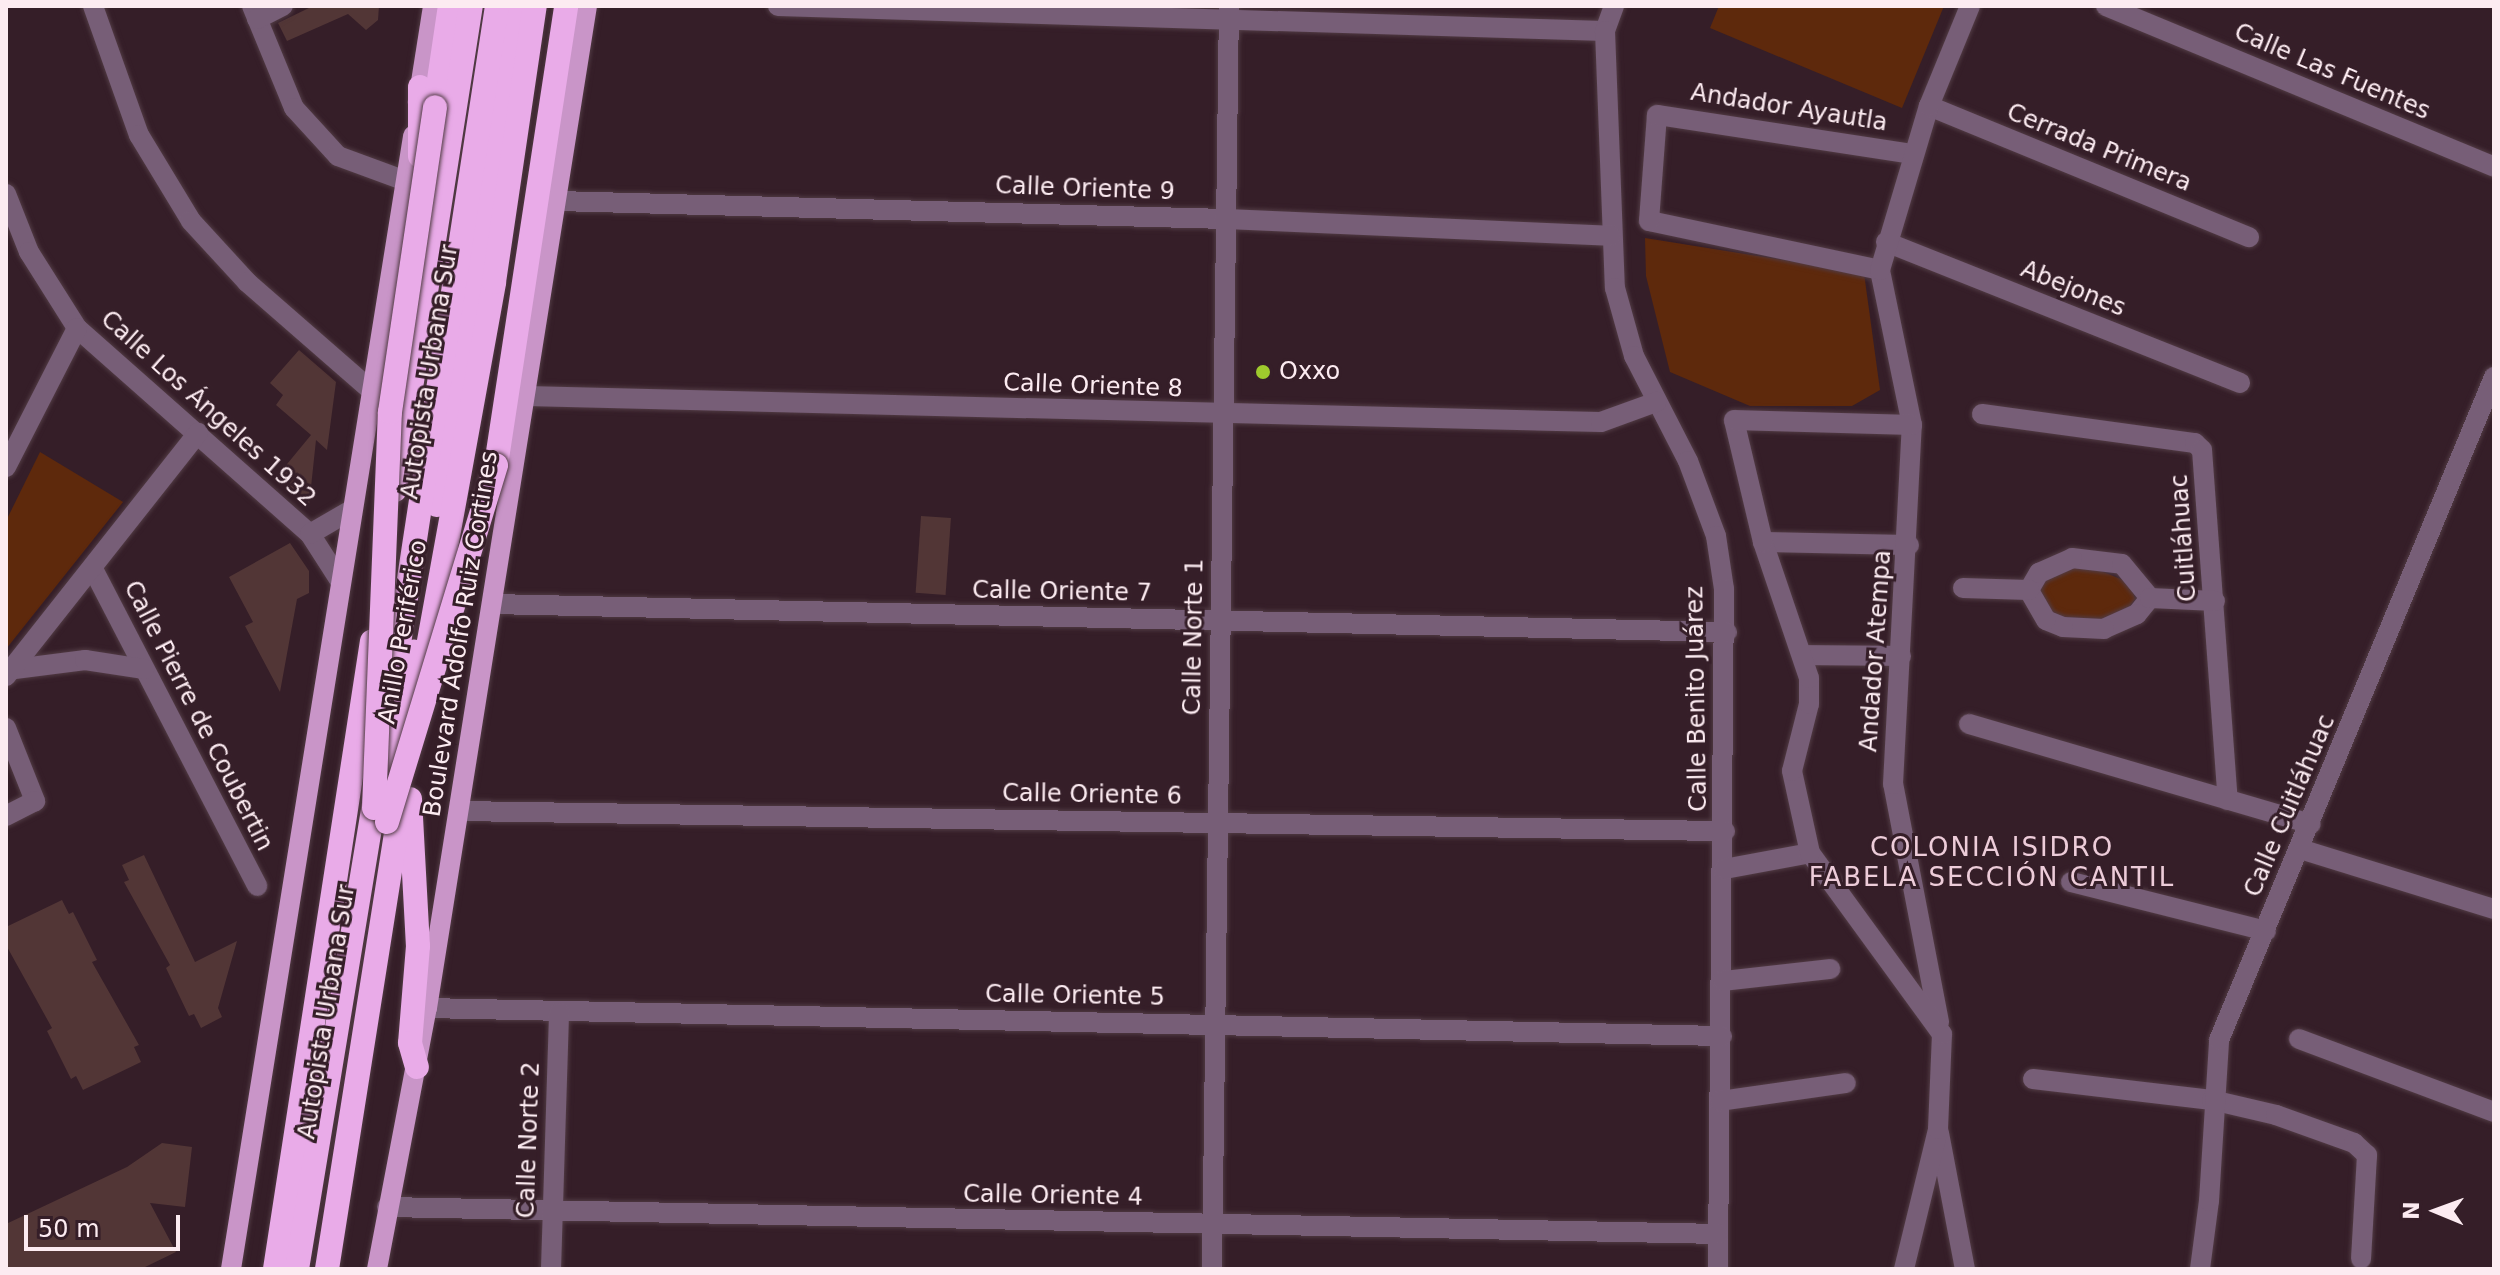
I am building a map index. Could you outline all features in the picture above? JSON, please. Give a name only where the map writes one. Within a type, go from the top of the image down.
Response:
[{"type":"highway","points":[[380,815],[390,412],[450,6]]},
{"type":"highway","name":"Anillo Periférico","points":[[275,1269],[471,6]]},
{"type":"highway","name":"Autopista Urbana Sur","points":[[313,1269],[497,6]]},
{"type":"highway","name":"Autopista Urbana Sur","points":[[297,1269],[380,815],[518,6]]},
{"type":"highway","name":"Anillo Periférico","points":[[327,1269],[407,767],[494,282],[535,6]]},
{"type":"highway","points":[[380,815],[496,465],[566,6]]},
{"type":"highway","points":[[420,87],[421,326]]},
{"type":"highway","points":[[407,767],[416,848],[418,946],[410,1043],[417,1067]]},
{"type":"main road","points":[[231,1269],[433,6]]},
{"type":"main road","name":"Boulevard Adolfo Ruiz Cortines","points":[[377,1269],[427,1008],[587,6]]},
{"type":"street","points":[[93,6],[139,135],[191,221],[247,282],[372,391]]},
{"type":"street","points":[[283,6],[255,12],[294,108],[338,156],[406,181]]},
{"type":"street","points":[[778,6],[1229,13],[1605,31]]},
{"type":"street","name":"Calle Benito Juárez","points":[[1614,6],[1605,31],[1615,288],[1634,356],[1688,461],[1716,536],[1727,632],[1718,1269]]},
{"type":"street","points":[[1880,270],[1929,106],[1970,6]]},
{"type":"street","name":"Calle Las Fuentes","points":[[2106,6],[2494,167]]},
{"type":"street","name":"Calle Norte 1","points":[[1212,1269],[1229,13]]},
{"type":"street","name":"Cerrada Primera","points":[[1929,106],[2249,237]]},
{"type":"street","name":"Andador Ayautla","points":[[1880,270],[1649,221],[1657,115],[1913,154]]},
{"type":"street","name":"Calle Los Ángeles 1932","points":[[6,194],[29,252],[77,328],[310,534],[340,581]]},
{"type":"street","name":"Calle Oriente 9","points":[[557,201],[1225,219],[1611,236]]},
{"type":"street","name":"Abejones","points":[[1886,242],[2240,383]]},
{"type":"street","name":"Andador Atempa","points":[[1880,270],[1912,425],[1909,545],[1893,784],[1942,1034],[1938,1129]]},
{"type":"street","points":[[6,467],[77,328]]},
{"type":"street","name":"Calle Cuitláhuac","points":[[2200,1269],[2209,1201],[2212,1100],[2219,1040],[2494,377]]},
{"type":"street","name":"Calle Oriente 8","points":[[526,396],[1222,416],[1601,422],[1656,402]]},
{"type":"street","name":"Cuitláhuac","points":[[1982,414],[2195,443],[2205,463],[2228,800]]},
{"type":"street","points":[[1912,425],[1734,420],[1763,542],[1804,655],[1809,704],[1792,771],[1810,853],[1942,1034]]},
{"type":"street","points":[[10,672],[198,433]]},
{"type":"street","name":"Calle Los Ángeles 1932","points":[[310,534],[351,510]]},
{"type":"street","points":[[1763,542],[1909,545]]},
{"type":"street","points":[[1963,588],[2029,590],[2054,562],[2105,558],[2137,577],[2150,598]]},
{"type":"street","name":"Calle Pierre de Coubertin","points":[[93,569],[257,886]]},
{"type":"street","points":[[2029,590],[2046,620],[2081,630],[2122,624],[2150,598],[2215,601]]},
{"type":"street","name":"Calle Oriente 7","points":[[492,604],[1727,632]]},
{"type":"street","points":[[1804,655],[1901,656]]},
{"type":"street","points":[[10,672],[85,660],[144,669]]},
{"type":"street","points":[[1969,724],[2311,824]]},
{"type":"street","points":[[6,728],[35,801],[6,816]]},
{"type":"street","name":"Calle Oriente 6","points":[[459,811],[1725,831]]},
{"type":"street","points":[[2300,849],[2494,909]]},
{"type":"street","points":[[1724,869],[1810,853]]},
{"type":"street","points":[[2071,882],[2266,931]]},
{"type":"street","points":[[1723,981],[1830,969]]},
{"type":"street","name":"Calle Oriente 5","points":[[427,1008],[1722,1036]]},
{"type":"street","name":"Calle Norte 2","points":[[551,1269],[559,1013]]},
{"type":"street","points":[[2299,1039],[2494,1112]]},
{"type":"street","points":[[2033,1079],[2212,1100],[2354,1143],[2367,1155],[2361,1259]]},
{"type":"street","points":[[1720,1101],[1846,1083]]},
{"type":"street","points":[[1904,1269],[1938,1129]]},
{"type":"street","points":[[1938,1129],[1965,1269]]},
{"type":"street","name":"Calle Oriente 4","points":[[387,1207],[553,1213],[1718,1234]]},
{"type":"shaded area","points":[[1719,6],[1944,6],[1902,108],[1710,28]]},
{"type":"shaded area","points":[[1645,238],[1864,273],[1880,390],[1852,406],[1750,406],[1670,372],[1646,276]]},
{"type":"shaded area","points":[[40,452],[123,502],[6,649],[6,521]]},
{"type":"shaded area","points":[[2089,566],[2130,583],[2135,599],[2124,614],[2106,622],[2079,624],[2041,607],[2040,584],[2070,568]]},
{"type":"building","points":[[313,6],[379,6],[378,20],[366,30],[348,14],[287,41],[278,23]]},
{"type":"building","points":[[299,350],[336,382],[327,450],[316,440],[309,506],[278,475],[311,435],[276,405],[283,395],[270,383]]},
{"type":"building","points":[[921,516],[951,518],[946,595],[916,593]]},
{"type":"building","points":[[290,543],[309,571],[309,593],[297,599],[280,692],[245,626],[253,622],[229,577]]},
{"type":"building","points":[[144,855],[195,962],[237,941],[218,1008],[222,1017],[201,1028],[194,1014],[189,1016],[166,968],[170,965],[124,882],[129,880],[122,865]]},
{"type":"building","points":[[62,900],[69,914],[73,912],[97,960],[92,962],[139,1045],[134,1047],[141,1062],[83,1090],[76,1076],[71,1079],[47,1031],[52,1028],[6,945],[6,927]]},
{"type":"building","points":[[162,1143],[192,1147],[185,1207],[150,1203],[176,1252],[141,1269],[6,1269],[6,1224],[127,1167]]},
{"type":"place","name":"Oxxo","points":[[1263,372]]},
{"type":"district","name":"COLONIA ISIDRO FABELA SECCIÓN CANTIL","points":[[1992,863]]}]
